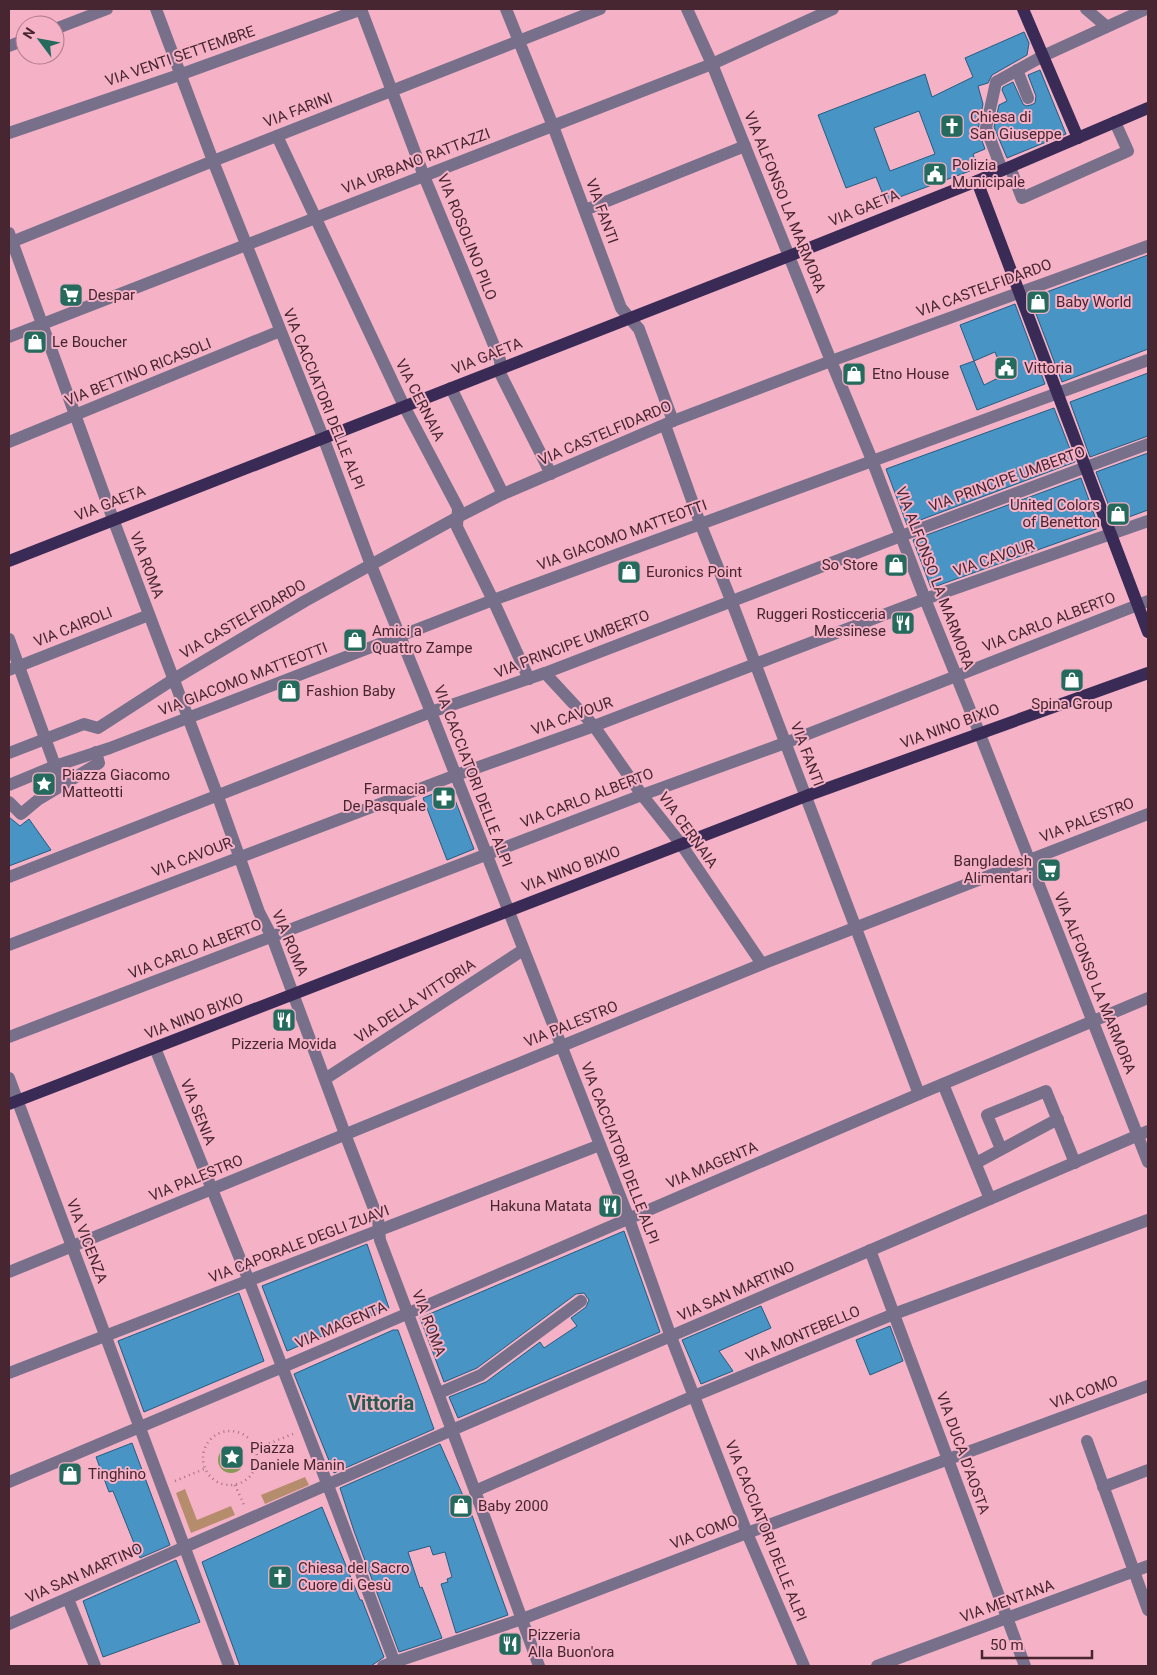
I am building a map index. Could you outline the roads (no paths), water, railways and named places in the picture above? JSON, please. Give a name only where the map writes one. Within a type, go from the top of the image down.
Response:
[{"type":"main road","points":[[1023,9],[1078,138]]},
{"type":"main road","name":"VIA GAETA","points":[[9,561],[789,256],[977,181],[1148,108]]},
{"type":"main road","points":[[977,181],[1085,467],[1143,603],[1148,632]]},
{"type":"main road","name":"VIA NINO BIXIO","points":[[13,1102],[806,796],[1148,672]]},
{"type":"street","points":[[65,24],[107,9]]},
{"type":"street","name":"VIA CACCIATORI DELLE ALPI","points":[[156,9],[213,161],[629,1219],[671,1337],[747,1533],[804,1666]]},
{"type":"street","name":"VIA VENTI SETTEMBRE","points":[[9,133],[180,75],[362,9]]},
{"type":"street","name":"VIA ROSOLINO PILO","points":[[362,9],[424,176],[500,360],[501,375],[551,474]]},
{"type":"street","name":"VIA FANTI","points":[[506,9],[553,126],[621,308],[639,329],[700,523],[806,796],[918,1094]]},
{"type":"street","name":"VIA FARINI","points":[[10,239],[600,9]]},
{"type":"street","name":"VIA ALFONSO LA MARMORA","points":[[687,9],[712,64],[872,460],[1092,1021],[1143,1133],[1148,1162]]},
{"type":"street","name":"VIA URBANO RATTAZZI","points":[[9,337],[712,64],[833,9]]},
{"type":"street","points":[[1086,9],[1106,26]]},
{"type":"street","points":[[1115,122],[1128,150],[1022,198],[986,128],[996,82],[1044,56],[1146,9]]},
{"type":"street","points":[[1017,70],[1028,98]]},
{"type":"street","name":"VIA CERNAIA","points":[[277,136],[404,406],[458,508],[456,527],[493,600],[529,679]]},
{"type":"street","points":[[585,210],[745,146]]},
{"type":"street","name":"VIA ROMA","points":[[10,239],[113,520],[189,717],[259,912],[272,937],[378,1219],[380,1240],[539,1666]]},
{"type":"street","name":"VIA CASTELFIDARDO","points":[[44,734],[84,724],[98,728],[174,679],[305,601],[458,517],[504,494],[669,423],[831,361],[1148,246]]},
{"type":"street","name":"VIA BETTINO RICASOLI","points":[[9,442],[280,331]]},
{"type":"street","name":"VIA GIACOMO MATTEOTTI","points":[[9,784],[55,766],[110,748],[493,600],[1148,360]]},
{"type":"street","points":[[451,388],[504,494]]},
{"type":"street","name":"VIA PRINCIPE UMBERTO","points":[[9,877],[217,794],[431,712],[529,679],[731,600],[1148,444]]},
{"type":"street","name":"VIA CAVOUR","points":[[9,945],[239,856],[594,726],[925,599],[1148,521]]},
{"type":"street","name":"VIA CARLO ALBERTO","points":[[9,1038],[486,854],[785,743],[1143,603]]},
{"type":"street","name":"VIA CAIROLI","points":[[14,668],[149,615]]},
{"type":"street","points":[[9,639],[14,668],[44,734],[62,785]]},
{"type":"street","name":"VIA CERNAIA","points":[[544,673],[594,726],[642,795],[681,844],[762,964]]},
{"type":"street","points":[[9,753],[44,734]]},
{"type":"street","points":[[9,802],[21,814],[39,800],[99,763],[96,752]]},
{"type":"street","name":"VIA PALESTRO","points":[[9,1272],[762,964],[1148,814]]},
{"type":"street","name":"VIA DELLA VITTORIA","points":[[325,1079],[523,950]]},
{"type":"street","name":"VIA MAGENTA","points":[[134,1424],[408,1314],[918,1094],[1148,998]]},
{"type":"street","name":"VIA SENIA","points":[[155,1048],[211,1190],[283,1363],[306,1429],[332,1487]]},
{"type":"street","name":"VIA VICENZA","points":[[9,1078],[13,1102],[72,1246],[106,1337],[134,1424],[162,1487],[178,1550],[189,1561],[229,1666]]},
{"type":"street","points":[[943,1084],[990,1199]]},
{"type":"street","points":[[1001,1149],[987,1115],[1046,1091],[1076,1162]]},
{"type":"street","points":[[976,1163],[1058,1119]]},
{"type":"street","name":"VIA SAN MARTINO","points":[[9,1624],[249,1519],[332,1487],[452,1430],[1143,1133]]},
{"type":"street","name":"VIA CAPORALE DEGLI ZUAVI","points":[[9,1373],[600,1145]]},
{"type":"street","name":"VIA MONTEBELLO","points":[[475,1491],[694,1396],[894,1314],[1148,1220]]},
{"type":"street","name":"VIA DUCA D'AOSTA","points":[[870,1250],[1024,1666]]},
{"type":"street","points":[[439,1394],[481,1375],[581,1301]]},
{"type":"street","name":"VIA COMO","points":[[391,1665],[522,1620],[747,1533],[1148,1386]]},
{"type":"street","points":[[9,1482],[134,1424]]},
{"type":"street","points":[[1087,1441],[1148,1610]]},
{"type":"street","points":[[1103,1487],[1148,1470]]},
{"type":"street","points":[[332,1487],[391,1665]]},
{"type":"street","name":"VIA MENTANA","points":[[877,1666],[1148,1566]]},
{"type":"street","points":[[68,1599],[95,1666]]},
{"type":"place","name":"Chiesa di San Giuseppe","points":[[952,126]]},
{"type":"place","name":"Polizia Municipale","points":[[935,174]]},
{"type":"place","name":"Despar","points":[[71,295]]},
{"type":"place","name":"Baby World","points":[[1038,302]]},
{"type":"place","name":"Le Boucher","points":[[35,342]]},
{"type":"place","name":"Vittoria","points":[[1006,368]]},
{"type":"place","name":"Etno House","points":[[854,374]]},
{"type":"place","name":"United Colors of Benetton","points":[[1118,514]]},
{"type":"place","name":"So Store","points":[[896,565]]},
{"type":"place","name":"Euronics Point","points":[[629,572]]},
{"type":"place","name":"Ruggeri Rosticceria Messinese","points":[[903,623]]},
{"type":"place","name":"Amici a Quattro Zampe","points":[[355,640]]},
{"type":"place","name":"Spina Group","points":[[1072,680]]},
{"type":"place","name":"Fashion Baby","points":[[289,691]]},
{"type":"place","name":"Piazza Giacomo Matteotti","points":[[44,784]]},
{"type":"place","name":"Farmacia De Pasquale","points":[[444,798]]},
{"type":"place","name":"Bangladesh Alimentari","points":[[1049,870]]},
{"type":"place","name":"Pizzeria Movida","points":[[284,1020]]},
{"type":"place","name":"Hakuna Matata","points":[[610,1206]]},
{"type":"place","name":"Piazza Daniele Manin","points":[[232,1457]]},
{"type":"place","name":"Tinghino","points":[[70,1474]]},
{"type":"place","name":"Baby 2000","points":[[461,1506]]},
{"type":"place","name":"Chiesa del Sacro Cuore di Gesù","points":[[280,1577]]},
{"type":"place","name":"Pizzeria Alla Buon'ora","points":[[510,1644]]},
{"type":"district","name":"Vittoria","points":[[381,1403]]}]
